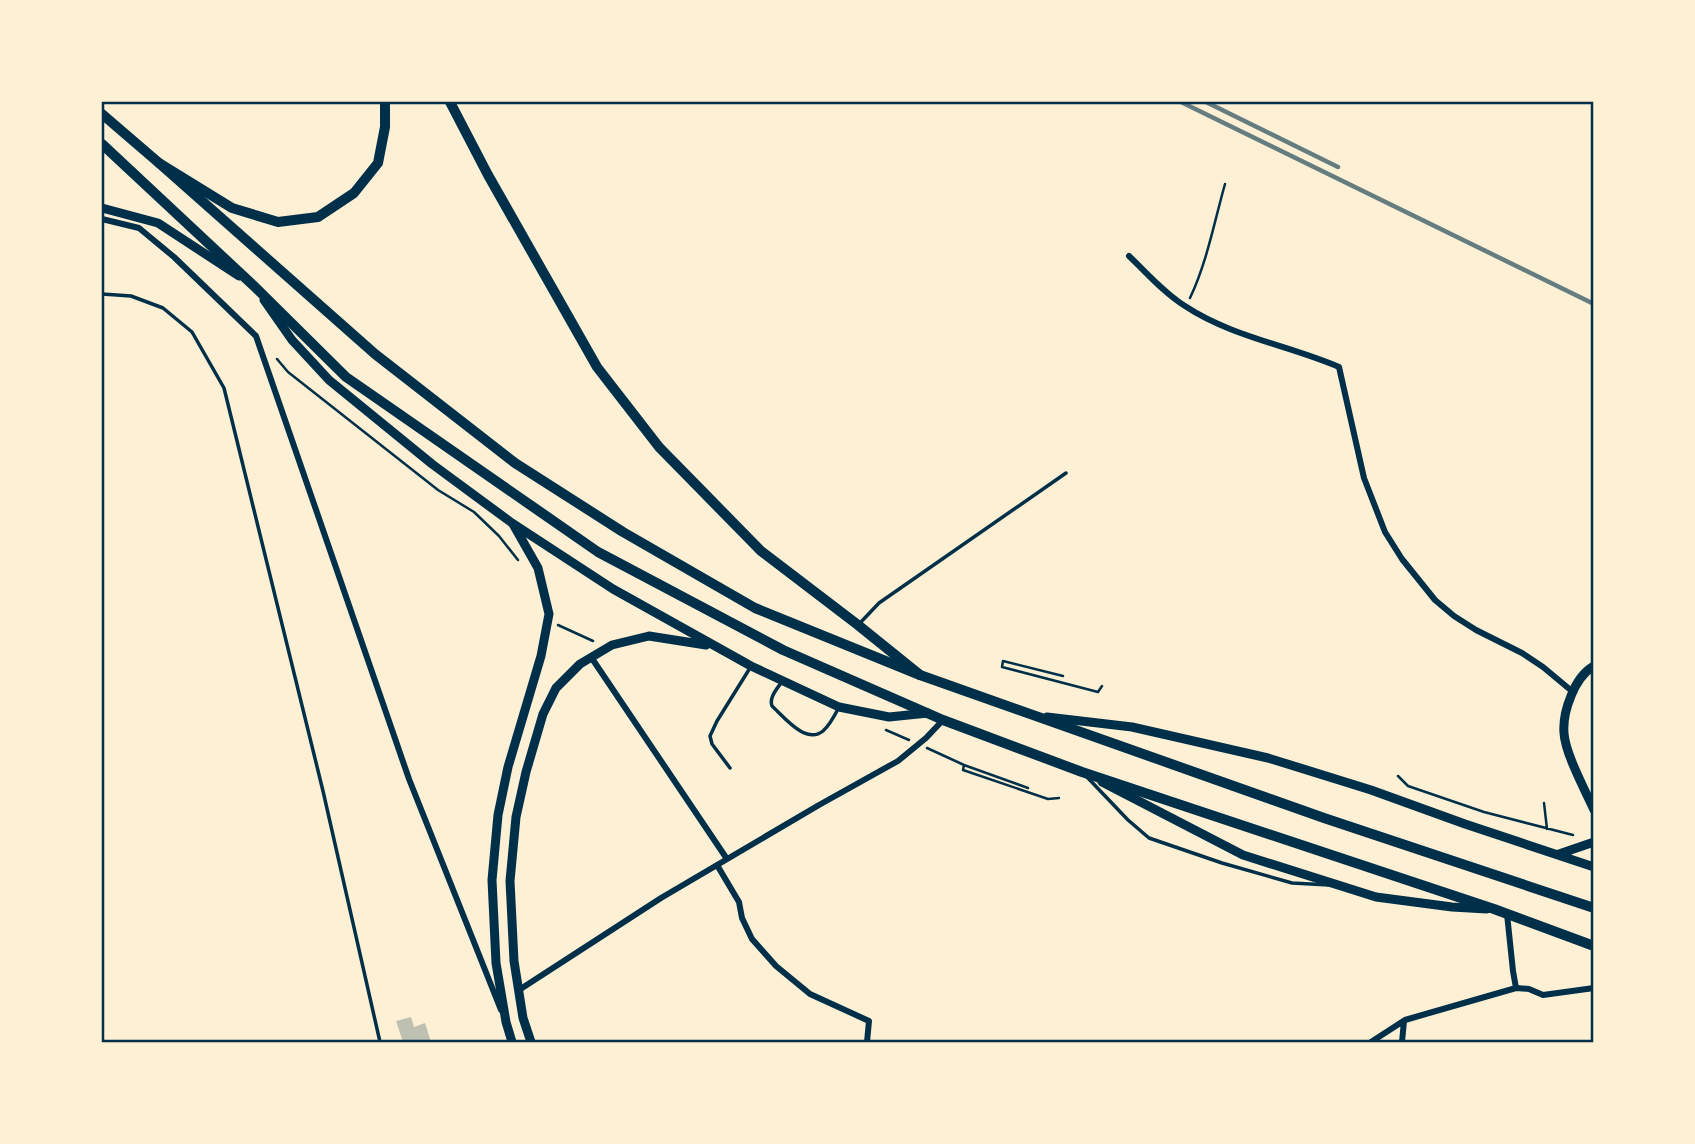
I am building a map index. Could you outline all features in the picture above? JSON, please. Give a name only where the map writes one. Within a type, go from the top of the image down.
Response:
[{"type":"highway","points":[[159,163],[232,208],[278,222],[318,217],[354,193],[378,163],[385,127],[385,102]]},
{"type":"highway","points":[[450,102],[488,175],[597,367],[659,447],[761,551],[920,676]]},
{"type":"main road","points":[[102,114],[375,354],[515,463],[623,532],[755,608],[920,676],[1311,814],[1594,908]]},
{"type":"main road","points":[[102,144],[254,286],[346,377],[598,552],[783,650],[943,720],[1082,772],[1494,909],[1594,946]]},
{"type":"main road","points":[[102,208],[158,223],[254,286],[292,340],[329,380],[432,464],[512,523],[613,589],[751,666],[839,707],[889,717],[929,713]]},
{"type":"main road","points":[[512,523],[538,568],[549,614],[541,656],[508,767],[498,815],[492,880],[496,962],[512,1042]]},
{"type":"main road","points":[[531,1042],[523,1018],[514,961],[510,881],[516,817],[543,714],[556,688],[580,664],[612,645],[649,636],[714,646]]},
{"type":"main road","points":[[1594,666],[1581,676],[1573,692],[1565,712],[1563,731],[1565,744],[1594,810]]},
{"type":"main road","points":[[1033,716],[1132,727],[1244,751],[1358,786],[1594,866]]},
{"type":"main road","points":[[1082,772],[1243,855],[1376,897],[1452,907],[1494,909]]},
{"type":"main road","points":[[1559,854],[1594,842]]},
{"type":"street","points":[[102,219],[139,228],[174,257],[256,336],[409,779],[506,1022]]},
{"type":"street","points":[[1129,256],[1185,307],[1235,332],[1296,350],[1339,367],[1364,478],[1385,532],[1402,559],[1435,600],[1454,616],[1522,653],[1573,692]]},
{"type":"street","points":[[591,657],[727,859]]},
{"type":"street","points":[[519,990],[661,898],[898,761],[943,720]]},
{"type":"street","points":[[717,865],[738,902],[752,939],[776,967],[810,994],[869,1021],[867,1042]]},
{"type":"street","points":[[1507,914],[1516,988]]},
{"type":"street","points":[[1371,1042],[1404,1021],[1516,988],[1529,989],[1543,995],[1594,988]]},
{"type":"street","points":[[1402,1042],[1404,1021]]},
{"type":"lane","points":[[102,293],[131,296],[163,308],[192,332],[224,388],[323,791],[380,1042]]},
{"type":"lane","points":[[858,625],[879,603],[1066,474]]},
{"type":"lane","points":[[730,768],[709,736],[751,666]]},
{"type":"lane","points":[[782,681],[770,702],[805,734],[817,735],[826,729],[839,707]]},
{"type":"lane","points":[[1082,772],[1149,838],[1292,883],[1343,886]]},
{"type":"path","points":[[1185,307],[1200,273],[1224,184]]},
{"type":"path","points":[[272,354],[288,372],[400,461],[474,512],[499,536],[522,567]]},
{"type":"path","points":[[548,621],[592,640]]},
{"type":"path","points":[[1063,676],[1003,661],[1002,667],[1098,692],[1102,686]]},
{"type":"path","points":[[1028,788],[964,765],[963,770],[1048,799],[1059,798]]},
{"type":"path","points":[[1398,775],[1408,786],[1484,812],[1574,836]]},
{"type":"path","points":[[1544,803],[1547,829]]},
{"type":"building","points":[[411,1017],[414,1027],[425,1023],[431,1042],[403,1042],[396,1021]]},
{"type":"railway","points":[[1181,102],[1594,304]]},
{"type":"railway","points":[[1206,102],[1338,167]]}]
